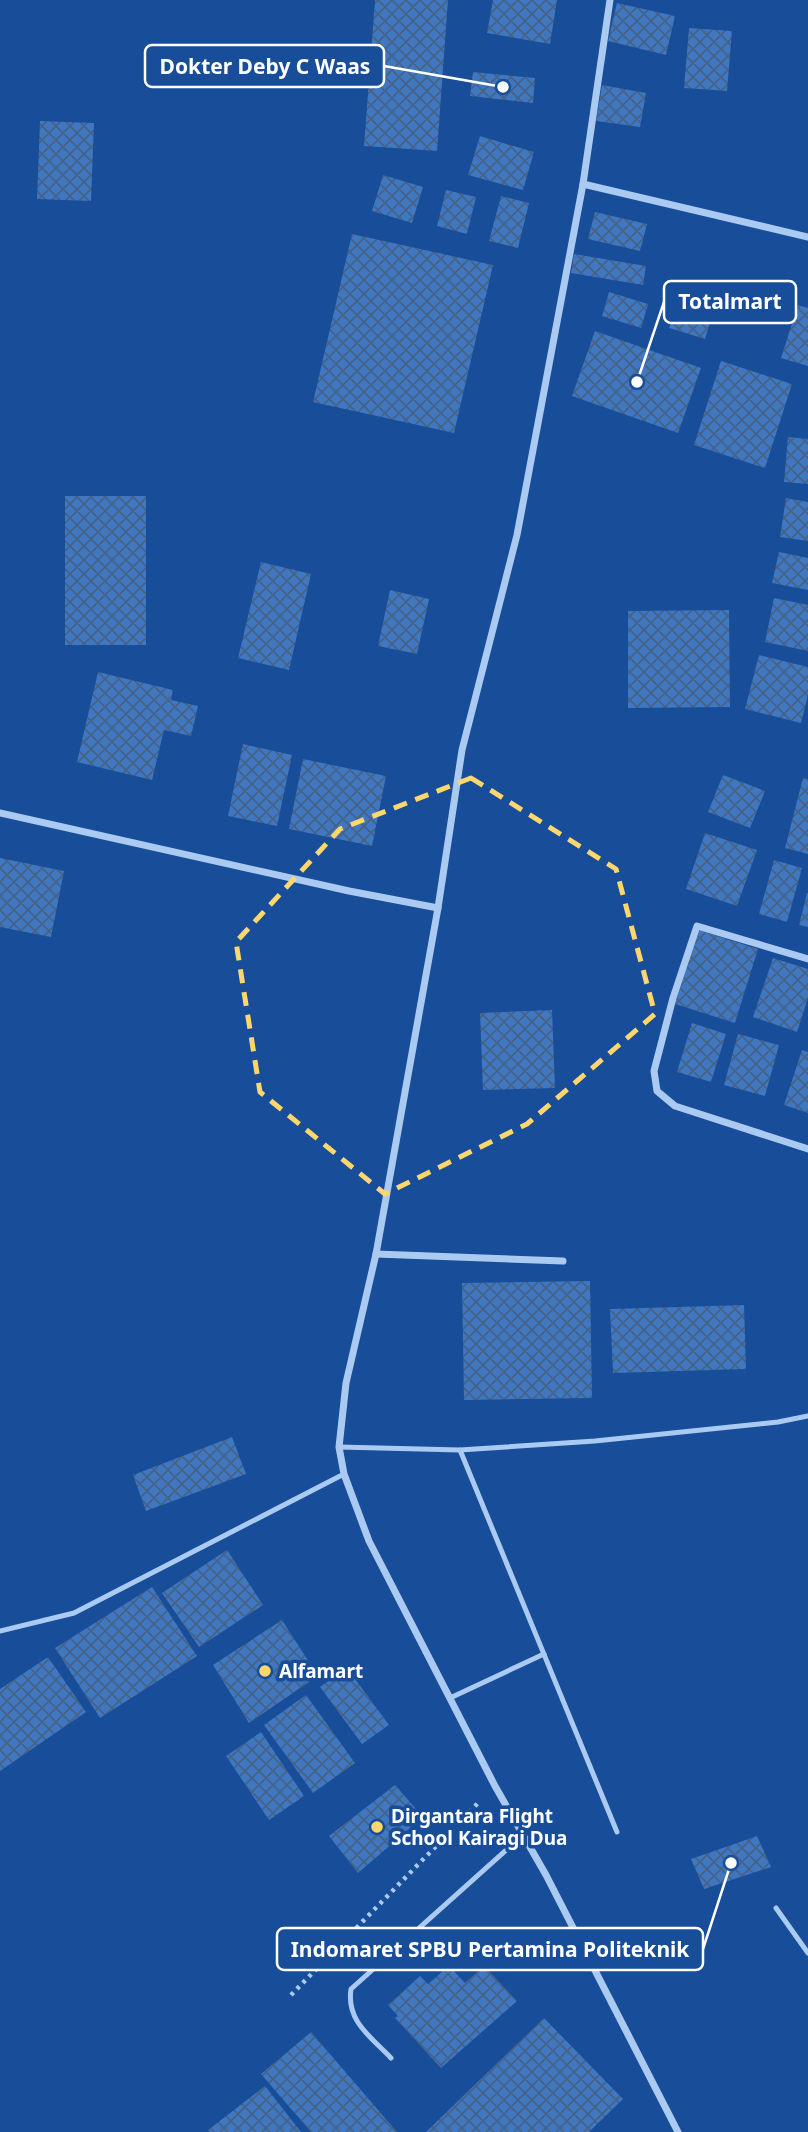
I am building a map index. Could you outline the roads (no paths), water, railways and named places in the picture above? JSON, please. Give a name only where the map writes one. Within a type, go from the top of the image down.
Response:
[{"type":"street","points":[[610,0],[583,184],[517,535],[462,750],[438,908],[376,1254],[346,1383],[339,1447],[344,1474],[369,1541],[678,2132]]},
{"type":"street","points":[[583,184],[808,237]]},
{"type":"street","points":[[0,813],[349,891],[438,908]]},
{"type":"street","points":[[808,959],[697,926],[673,998],[654,1071],[657,1091],[676,1106],[808,1149]]},
{"type":"street","points":[[376,1254],[563,1261]]},
{"type":"lane","points":[[339,1447],[460,1450],[595,1441],[778,1422],[808,1416]]},
{"type":"lane","points":[[460,1450],[617,1832]]},
{"type":"lane","points":[[0,1631],[75,1614],[344,1474]]},
{"type":"lane","points":[[450,1699],[544,1654]]},
{"type":"lane","points":[[391,2058],[354,2019],[349,2003],[351,1989],[523,1835]]},
{"type":"lane","points":[[776,1908],[808,1953]]},
{"type":"place","name":"Dokter Deby C Waas","points":[[503,87]]},
{"type":"place","name":"Totalmart","points":[[637,382]]},
{"type":"place","name":"Alfamart","points":[[265,1671]]},
{"type":"place","name":"Dirgantara Flight School Kairagi Dua","points":[[377,1827]]},
{"type":"place","name":"Indomaret SPBU Pertamina Politeknik","points":[[731,1863]]}]
